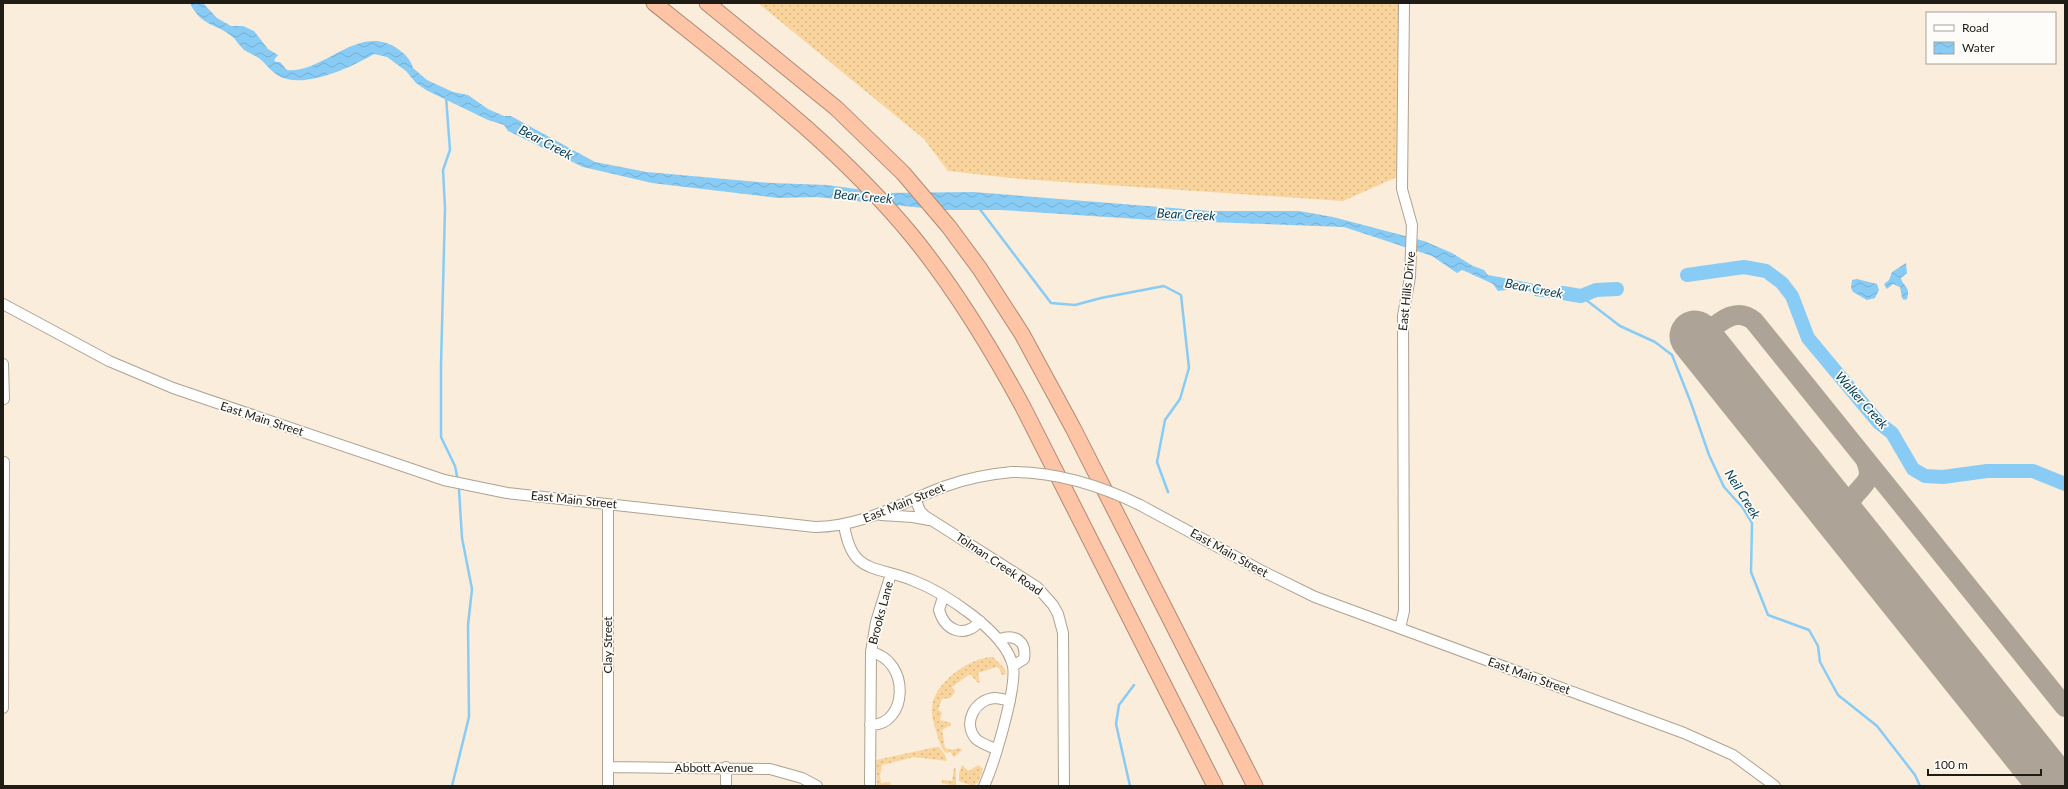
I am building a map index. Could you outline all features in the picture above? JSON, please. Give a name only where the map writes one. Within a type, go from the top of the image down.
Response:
[{"type":"highway","points":[[654,3],[808,128],[847,166],[914,238],[971,317],[995,355],[1024,407],[1214,786]]},
{"type":"highway","points":[[707,3],[836,108],[902,173],[948,227],[980,269],[1005,307],[1060,403],[1114,506],[1254,786]]},
{"type":"street","name":"East Hills Drive","points":[[1400,628],[1404,611],[1403,316],[1410,277],[1412,235],[1409,212],[1402,189],[1404,3]]},
{"type":"street","name":"East Main Street","points":[[3,304],[66,339],[160,383],[418,472],[490,491],[815,527],[844,525],[877,515],[915,498],[968,479],[1012,472],[1037,473],[1077,480],[1114,493],[1140,505],[1292,587],[1690,735],[1732,755],[1775,786]]},
{"type":"street","points":[[3,364],[4,399]]},
{"type":"street","points":[[3,708],[4,462]]},
{"type":"street","name":"Tolman Creek Road","points":[[915,498],[920,511],[935,522],[1037,587],[1047,596],[1058,614],[1063,640],[1064,786]]},
{"type":"street","name":"Clay Street","points":[[608,504],[608,786]]},
{"type":"street","points":[[877,515],[913,517],[935,522]]},
{"type":"street","points":[[844,525],[848,548],[859,562],[921,583],[980,621],[1000,639],[1013,666],[1013,685],[1010,701],[984,786]]},
{"type":"street","name":"Brooks Lane","points":[[870,786],[870,652],[876,622],[891,574]]},
{"type":"street","points":[[943,597],[939,610],[946,626],[954,630],[971,629],[980,621]]},
{"type":"street","points":[[1000,639],[1013,637],[1020,639],[1023,644],[1025,652],[1024,659],[1013,666]]},
{"type":"street","name":"Brooks Lane","points":[[870,652],[880,654],[887,659],[900,683],[899,697],[892,714],[886,722],[877,725],[870,725]]},
{"type":"street","points":[[996,749],[976,739],[971,729],[971,716],[977,706],[987,699],[994,698],[1010,701]]},
{"type":"street","name":"Abbott Avenue","points":[[608,767],[726,767],[770,769],[795,775],[815,785]]},
{"type":"street","points":[[726,767],[726,786]]},
{"type":"shaded area","points":[[758,3],[1400,3],[1397,177],[1343,201],[1021,179],[948,171],[924,139]]},
{"type":"shaded area","points":[[993,657],[1005,669],[1006,674],[1002,675],[999,668],[996,667],[978,673],[980,683],[977,682],[970,674],[952,687],[955,692],[950,698],[942,699],[938,710],[942,712],[940,720],[951,723],[951,725],[942,730],[945,748],[951,750],[960,748],[962,750],[954,757],[950,752],[946,753],[941,747],[932,714],[934,698],[946,681],[964,666],[974,661]]},
{"type":"shaded area","points":[[939,747],[945,755],[947,761],[914,757],[882,765],[880,776],[881,783],[890,782],[891,786],[877,785],[876,760]]},
{"type":"shaded area","points":[[962,765],[969,771],[978,765],[983,769],[979,781],[973,786],[959,781],[959,773]]},
{"type":"shaded area","points":[[954,768],[956,768],[956,786],[942,783],[942,780],[952,781]]},
{"type":"water","name":"Bear Creek","points":[[190,3],[203,3],[217,18],[231,26],[243,26],[254,31],[268,49],[278,55],[274,60],[276,62],[280,62],[287,70],[308,67],[364,42],[375,41],[386,43],[403,53],[413,68],[427,80],[453,92],[468,95],[488,109],[504,116],[511,116],[595,162],[647,172],[771,183],[827,185],[885,193],[973,192],[1210,211],[1299,211],[1333,217],[1424,241],[1452,253],[1473,266],[1484,270],[1488,275],[1561,291],[1580,290],[1582,303],[1576,300],[1573,302],[1535,296],[1528,290],[1523,289],[1498,291],[1493,284],[1462,270],[1457,273],[1432,256],[1344,227],[1153,220],[1001,210],[943,210],[816,197],[778,198],[652,183],[583,167],[508,131],[504,125],[488,120],[426,90],[416,83],[406,71],[387,57],[374,54],[340,71],[327,75],[313,79],[287,79],[277,75],[260,59],[244,50],[228,33],[204,21],[194,11]]},
{"type":"water","points":[[1906,263],[1907,273],[1901,278],[1908,292],[1907,299],[1904,300],[1902,298],[1900,287],[1893,284],[1887,289],[1884,284],[1889,280],[1892,272]]},
{"type":"water","points":[[1857,279],[1877,284],[1879,290],[1875,298],[1867,300],[1853,292],[1851,288],[1852,280]]},
{"type":"waterway","points":[[446,97],[450,150],[443,170],[445,208],[441,366],[441,437],[455,466],[457,476]]},
{"type":"waterway","points":[[979,208],[1051,303],[1075,305],[1101,298],[1164,286],[1181,295],[1189,368],[1180,399],[1165,420],[1157,462],[1168,492]]},
{"type":"waterway","name":"Walker Creek","points":[[1687,275],[1744,267],[1766,271],[1782,283],[1792,296],[1808,338],[1879,423],[1892,433],[1913,469],[1925,476],[1943,477],[1987,471],[2033,471],[2065,484]]},
{"type":"waterway","name":"Walker Creek","points":[[1563,293],[1581,296],[1596,290],[1617,289]]},
{"type":"waterway","name":"Neil Creek","points":[[1581,296],[1620,326],[1655,342],[1672,355],[1709,455],[1724,487],[1743,508],[1752,523],[1751,572],[1768,615],[1809,630],[1818,646],[1820,662],[1838,695],[1877,726],[1915,775],[1920,786]]},
{"type":"waterway","points":[[452,786],[469,717],[468,625],[472,589],[462,538],[459,490]]},
{"type":"waterway","points":[[1130,786],[1116,724],[1119,705],[1134,685]]},
{"type":"taxiway","points":[[1698,340],[1724,319],[1732,316],[1746,316],[1754,321],[2065,707]]},
{"type":"taxiway","points":[[1853,536],[1848,516],[1849,505],[1854,496],[1867,481],[1869,473],[1866,461]]},
{"type":"taxiway","points":[[1819,492],[1836,500],[1854,496]]},
{"type":"runway","points":[[1695,336],[2055,786]]}]
